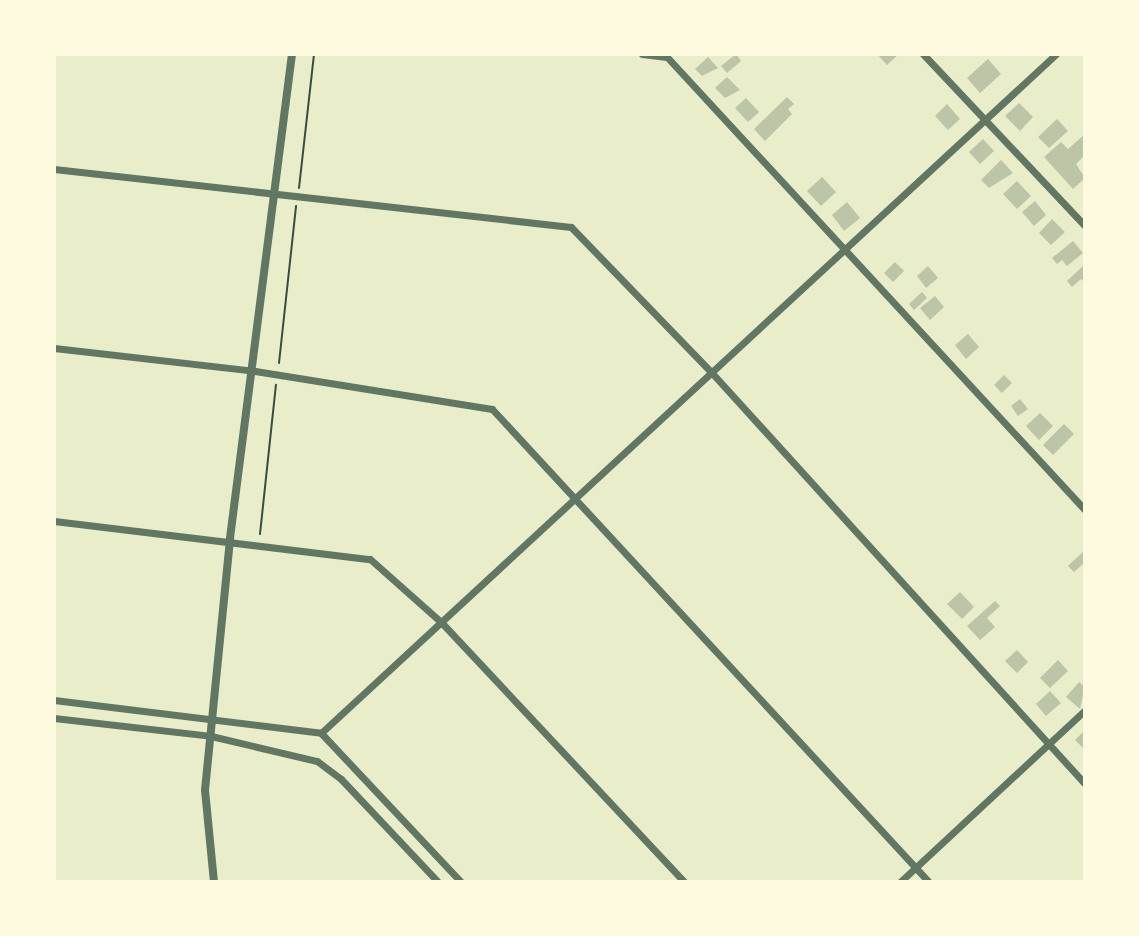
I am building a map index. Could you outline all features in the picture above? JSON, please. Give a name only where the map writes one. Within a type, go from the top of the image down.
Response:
[{"type":"street","points":[[214,882],[205,790],[230,538],[255,371],[292,54]]},
{"type":"street","points":[[642,54],[667,57],[1085,510]]},
{"type":"street","points":[[923,54],[1085,226]]},
{"type":"street","points":[[321,733],[1056,54]]},
{"type":"street","points":[[54,169],[571,227],[712,373],[1085,784]]},
{"type":"street","points":[[54,348],[255,371],[492,409],[577,497],[929,882]]},
{"type":"street","points":[[54,521],[230,538],[370,559],[441,622],[684,882]]},
{"type":"street","points":[[54,700],[321,733],[461,882]]},
{"type":"street","points":[[900,882],[1085,710]]},
{"type":"street","points":[[54,718],[211,736],[317,761],[341,779],[438,882]]},
{"type":"path","points":[[259,543],[314,54]]},
{"type":"building","points":[[736,54],[741,61],[727,73],[721,66]]},
{"type":"building","points":[[877,54],[899,54],[887,65]]},
{"type":"building","points":[[708,57],[718,68],[702,76],[695,69]]},
{"type":"building","points":[[988,59],[1001,74],[980,93],[967,78]]},
{"type":"building","points":[[727,77],[740,90],[725,98],[715,88]]},
{"type":"building","points":[[787,97],[794,104],[788,109],[792,114],[765,141],[754,129]]},
{"type":"building","points":[[746,98],[759,112],[748,122],[735,108]]},
{"type":"building","points":[[1019,103],[1033,117],[1020,131],[1005,116]]},
{"type":"building","points":[[947,104],[960,119],[948,130],[935,116]]},
{"type":"building","points":[[1057,119],[1068,131],[1049,148],[1038,137]]},
{"type":"building","points":[[1085,134],[1085,155],[1076,164],[1085,178],[1073,189],[1044,157],[1061,142],[1068,149]]},
{"type":"building","points":[[983,139],[994,151],[980,164],[969,152]]},
{"type":"building","points":[[1001,160],[1013,173],[989,188],[981,180]]},
{"type":"building","points":[[822,177],[836,192],[821,206],[807,191]]},
{"type":"building","points":[[1017,181],[1031,196],[1017,209],[1003,194]]},
{"type":"building","points":[[1035,201],[1046,215],[1034,226],[1022,212]]},
{"type":"building","points":[[847,202],[860,218],[844,231],[832,215]]},
{"type":"building","points":[[1052,219],[1065,232],[1051,245],[1039,233]]},
{"type":"building","points":[[1073,241],[1083,253],[1067,266],[1062,260],[1057,264],[1052,258]]},
{"type":"building","points":[[895,262],[904,271],[893,282],[884,273]]},
{"type":"building","points":[[1085,264],[1085,283],[1081,279],[1072,287],[1067,281]]},
{"type":"building","points":[[928,266],[938,278],[926,288],[917,276]]},
{"type":"building","points":[[922,292],[927,298],[914,310],[909,304]]},
{"type":"building","points":[[935,296],[944,307],[930,320],[920,308]]},
{"type":"building","points":[[968,334],[979,347],[966,359],[955,345]]},
{"type":"building","points":[[1004,375],[1012,383],[1002,393],[994,385]]},
{"type":"building","points":[[1020,399],[1028,409],[1018,416],[1011,406]]},
{"type":"building","points":[[1040,413],[1053,426],[1039,440],[1026,426]]},
{"type":"building","points":[[1064,424],[1074,434],[1053,455],[1043,445]]},
{"type":"building","points":[[1085,550],[1085,562],[1074,572],[1068,566]]},
{"type":"building","points":[[960,592],[974,607],[962,619],[947,604]]},
{"type":"building","points":[[995,601],[1000,606],[987,618],[995,627],[980,640],[967,626]]},
{"type":"building","points":[[1017,650],[1028,662],[1017,673],[1005,661]]},
{"type":"building","points":[[1058,660],[1068,671],[1050,688],[1040,678]]},
{"type":"building","points":[[1079,682],[1085,687],[1080,709],[1066,697]]},
{"type":"building","points":[[1050,691],[1061,703],[1046,716],[1036,704]]},
{"type":"building","points":[[1085,730],[1085,750],[1075,740]]}]
